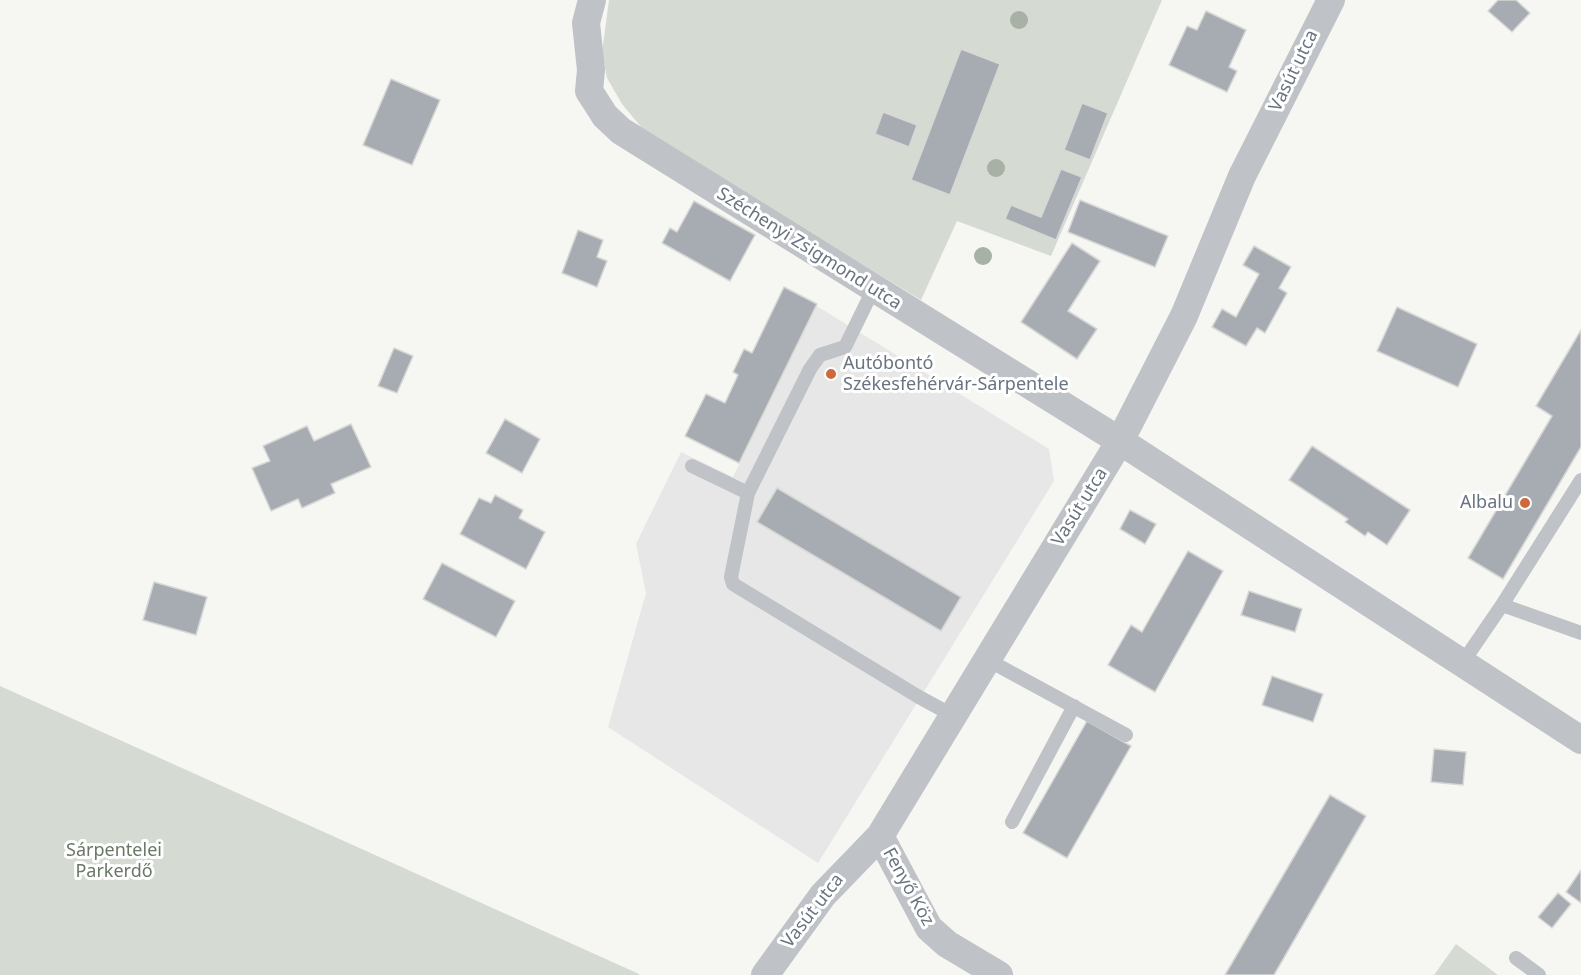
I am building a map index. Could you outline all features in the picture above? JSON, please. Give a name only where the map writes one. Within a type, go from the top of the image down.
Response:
[{"type":"street","name":"Széchenyi Zsigmond utca","points":[[592,0],[586,23],[591,70],[589,91],[605,116],[621,131],[873,290],[1120,441],[1581,740]]},
{"type":"street","name":"Vasút utca","points":[[765,975],[823,895],[880,836],[952,714],[1120,441],[1184,316],[1242,176],[1331,0]]},
{"type":"street","name":"Fenyő Köz","points":[[880,836],[917,911],[929,928],[966,956],[999,975]]},
{"type":"lane","points":[[873,290],[845,347],[820,355],[810,369],[748,493],[730,577],[733,584],[919,698],[952,714]]},
{"type":"lane","points":[[692,466],[748,493]]},
{"type":"lane","points":[[1463,662],[1502,606],[1581,480]]},
{"type":"lane","points":[[1502,606],[1581,633]]},
{"type":"lane","points":[[986,659],[1126,735]]},
{"type":"lane","points":[[1012,822],[1074,706]]},
{"type":"lane","points":[[1516,958],[1539,975]]},
{"type":"shaded area","points":[[815,305],[1049,449],[1054,481],[818,863],[608,727],[646,593],[636,544],[681,452],[733,477]]},
{"type":"green space","points":[[609,0],[1162,0],[1051,256],[957,221],[921,300],[646,133],[622,104],[607,78],[602,53]]},
{"type":"green space","name":"Sárpentelei Parkerdő","points":[[0,686],[639,974],[639,975],[0,975]]},
{"type":"green space","points":[[1456,944],[1498,975],[1434,975]]},
{"type":"building","points":[[1498,0],[1516,0],[1530,13],[1512,32],[1488,11]]},
{"type":"building","points":[[1206,11],[1246,30],[1229,67],[1237,71],[1227,92],[1169,65],[1187,26],[1197,30]]},
{"type":"building","points":[[961,49],[1000,64],[950,195],[911,180]]},
{"type":"building","points":[[391,79],[440,100],[412,165],[363,145]]},
{"type":"building","points":[[1082,103],[1108,113],[1090,160],[1064,150]]},
{"type":"building","points":[[883,112],[917,125],[909,147],[875,134]]},
{"type":"building","points":[[1061,169],[1082,177],[1056,240],[1005,219],[1011,205],[1041,217]]},
{"type":"building","points":[[1080,200],[1168,236],[1155,267],[1068,232]]},
{"type":"building","points":[[694,201],[755,235],[730,281],[662,243],[670,228],[677,232]]},
{"type":"building","points":[[578,230],[603,240],[597,257],[607,261],[597,287],[562,273]]},
{"type":"building","points":[[1072,243],[1100,261],[1068,311],[1097,329],[1077,359],[1021,322]]},
{"type":"building","points":[[1254,246],[1291,267],[1279,288],[1287,293],[1265,333],[1257,328],[1246,346],[1212,327],[1222,309],[1236,317],[1259,274],[1243,265]]},
{"type":"building","points":[[784,287],[817,304],[739,463],[685,436],[706,394],[725,403],[738,375],[733,372],[744,349],[752,353]]},
{"type":"building","points":[[1397,307],[1477,344],[1458,387],[1377,351]]},
{"type":"building","name":"Albalu","points":[[1581,330],[1581,447],[1503,579],[1468,558],[1552,416],[1536,406]]},
{"type":"building","points":[[394,348],[413,356],[397,393],[378,386]]},
{"type":"building","points":[[505,419],[540,439],[522,473],[486,453]]},
{"type":"building","points":[[351,424],[371,467],[331,484],[335,493],[302,508],[298,499],[271,511],[252,468],[270,461],[263,446],[307,426],[314,441]]},
{"type":"building","points":[[1312,446],[1410,510],[1387,545],[1368,532],[1365,536],[1345,522],[1348,519],[1289,480]]},
{"type":"building","points":[[777,488],[961,597],[941,631],[757,522]]},
{"type":"building","points":[[495,495],[523,510],[519,518],[545,532],[526,569],[460,534],[479,498],[491,503]]},
{"type":"building","points":[[1130,510],[1156,524],[1145,544],[1120,529]]},
{"type":"building","points":[[1188,551],[1223,571],[1155,692],[1108,665],[1131,625],[1142,632]]},
{"type":"building","points":[[442,563],[515,601],[496,637],[423,599]]},
{"type":"building","points":[[154,582],[207,597],[196,635],[143,620]]},
{"type":"building","points":[[1249,591],[1302,609],[1295,632],[1241,615]]},
{"type":"building","points":[[1272,676],[1323,694],[1313,722],[1262,705]]},
{"type":"building","points":[[1087,721],[1131,746],[1067,858],[1023,833]]},
{"type":"building","points":[[1434,749],[1466,752],[1463,785],[1431,782]]},
{"type":"building","points":[[1330,795],[1366,816],[1274,975],[1225,975]]},
{"type":"building","points":[[1581,870],[1581,903],[1566,892]]},
{"type":"building","points":[[1558,893],[1571,904],[1552,928],[1538,917]]},
{"type":"place","name":"Autóbontó Székesfehérvár-Sárpentele","points":[[831,374]]},
{"type":"place","name":"Albalu","points":[[1525,503]]}]
